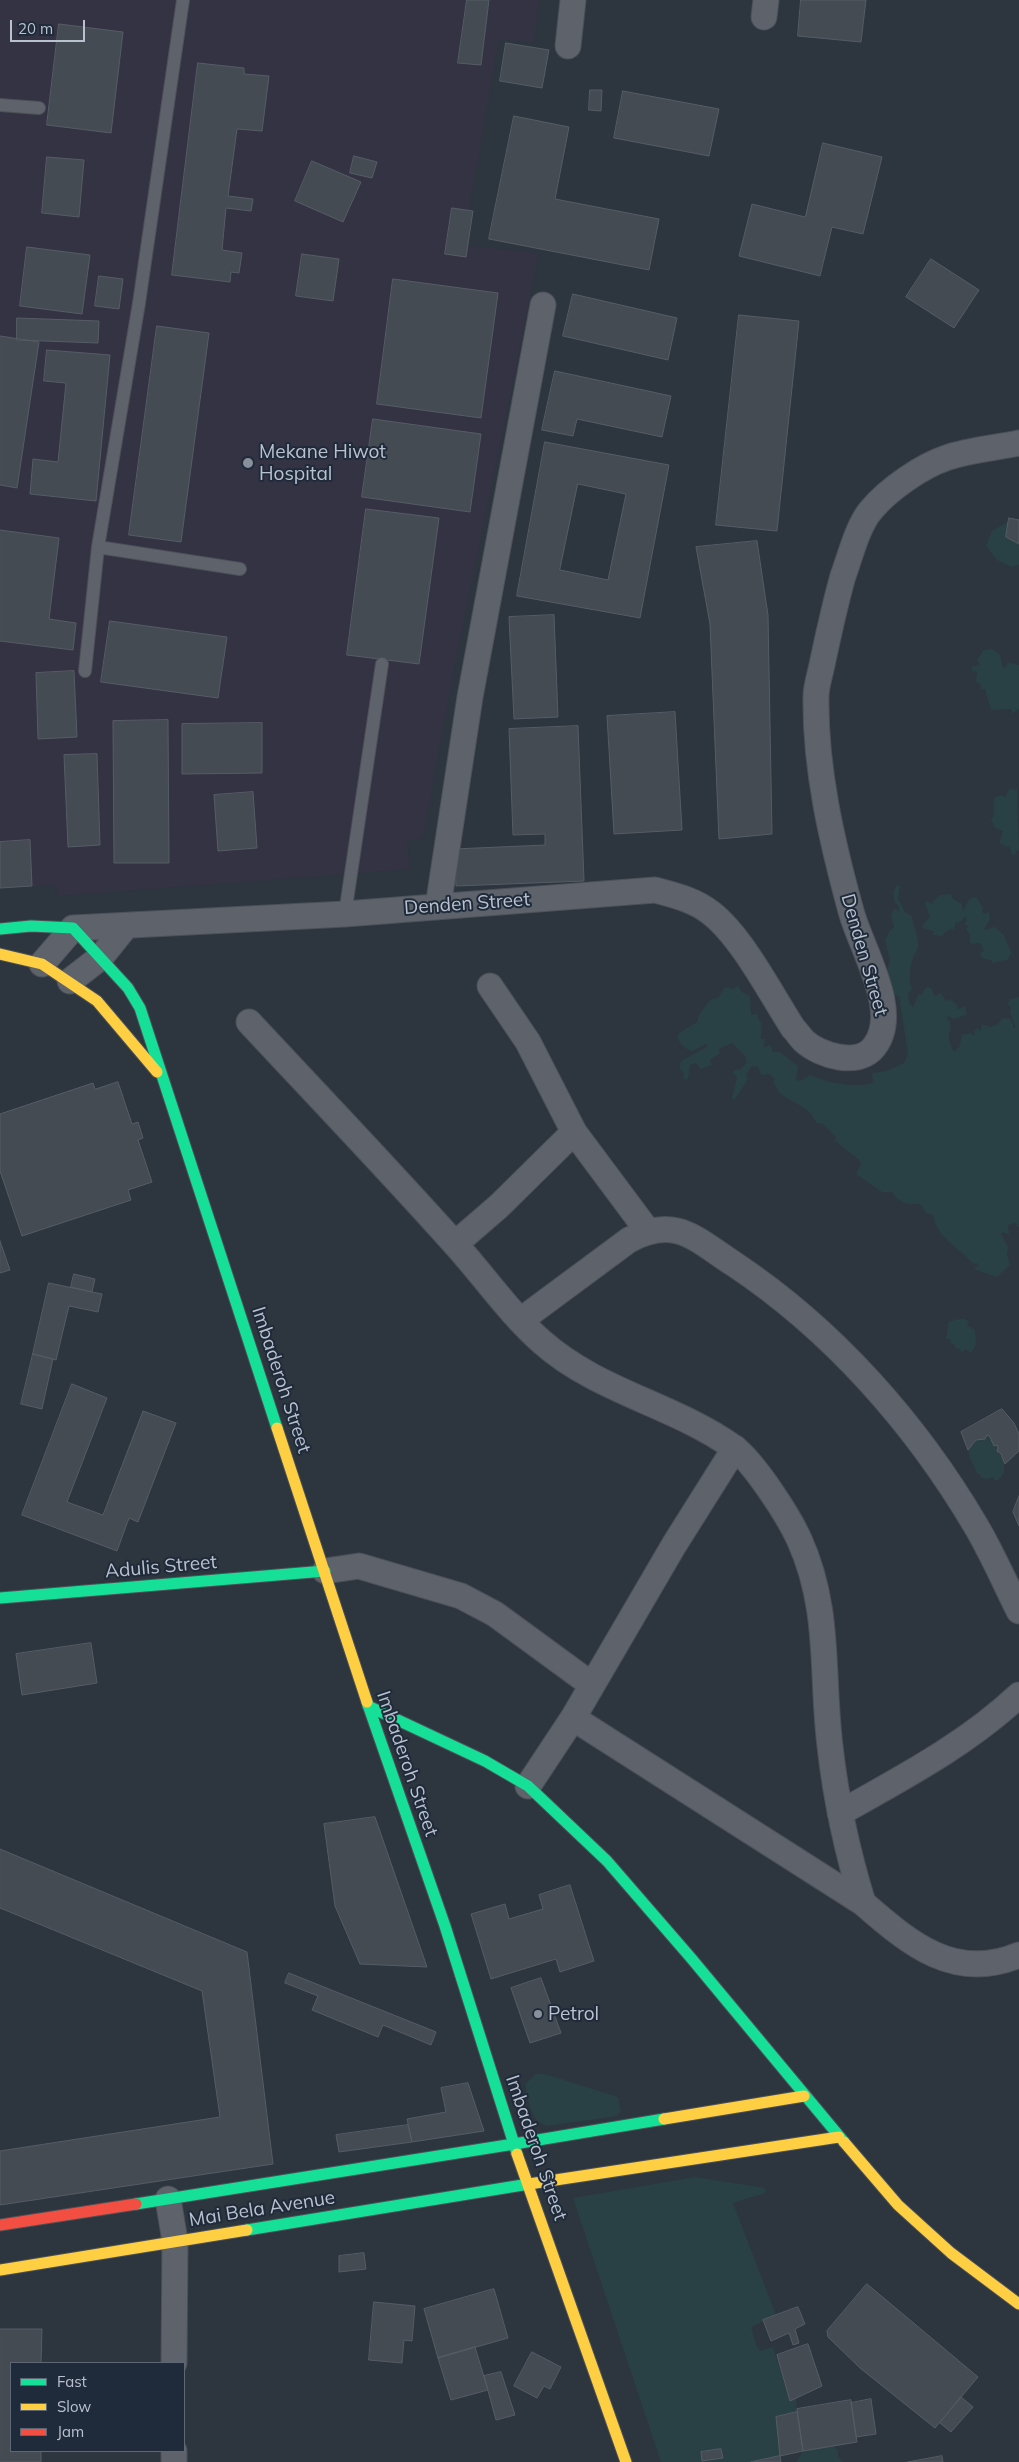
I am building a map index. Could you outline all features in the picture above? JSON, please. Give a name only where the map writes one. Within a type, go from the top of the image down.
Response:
[{"type":"main road","points":[[0,930],[31,926],[73,928],[101,957]]},
{"type":"main road","points":[[0,954],[42,964],[70,981]]},
{"type":"main road","name":"Imbaderoh Street","points":[[101,957],[128,988],[140,1008],[150,1031],[161,1076],[174,1107],[368,1706],[445,1926],[514,2144],[626,2462]]},
{"type":"main road","name":"Imbaderoh Street","points":[[70,981],[97,1001],[161,1076]]},
{"type":"main road","name":"Adulis Street","points":[[0,1598],[325,1571]]},
{"type":"main road","points":[[368,1706],[485,1761],[528,1786],[613,1868],[691,1958],[804,2096],[898,2204],[951,2253],[1019,2304]]},
{"type":"main road","name":"Mai Bela Avenue","points":[[0,2225],[804,2096]]},
{"type":"main road","name":"Mai Bela Avenue","points":[[0,2270],[529,2184],[839,2137]]},
{"type":"street","points":[[568,46],[573,0]]},
{"type":"street","points":[[438,907],[470,697],[543,305]]},
{"type":"street","name":"Denden Street","points":[[73,928],[345,914],[655,890],[687,898],[711,912],[733,933],[793,1028],[805,1042],[840,1057],[856,1058],[869,1054],[877,1044],[884,1027],[882,1004],[871,963],[852,914],[830,828],[820,753],[816,695],[834,607],[853,547],[871,510],[904,480],[946,458],[1019,443]]},
{"type":"street","points":[[70,981],[101,957],[126,926]]},
{"type":"street","points":[[42,964],[73,928]]},
{"type":"street","points":[[490,986],[528,1042],[574,1132],[647,1230]]},
{"type":"street","points":[[249,1022],[455,1244],[544,1344],[618,1389],[682,1418],[734,1448],[774,1496],[799,1539],[818,1593],[826,1652],[830,1746],[848,1856],[863,1903]]},
{"type":"street","points":[[455,1244],[499,1206],[574,1132]]},
{"type":"street","points":[[521,1320],[629,1240],[647,1230],[668,1228],[687,1233],[749,1274],[814,1325],[893,1410],[935,1464],[976,1527],[1019,1611]]},
{"type":"street","points":[[528,1786],[573,1718],[674,1545],[734,1448]]},
{"type":"street","points":[[325,1571],[359,1566],[405,1577],[461,1596],[495,1614],[592,1685]]},
{"type":"street","points":[[840,1812],[914,1771],[945,1751],[1004,1709],[1019,1695]]},
{"type":"street","points":[[573,1718],[863,1903],[882,1920],[927,1951],[957,1963],[985,1965],[1002,1962],[1019,1954]]},
{"type":"street","points":[[168,2198],[175,2241],[174,2362]]},
{"type":"lane","points":[[85,671],[98,547],[140,303],[183,0]]},
{"type":"lane","points":[[0,105],[39,108]]},
{"type":"lane","points":[[98,547],[240,569]]},
{"type":"lane","points":[[345,914],[382,664]]},
{"type":"shaded area","name":"Mekane Hiwot Hospital","points":[[0,0],[539,0],[534,43],[499,39],[463,245],[539,253],[453,674],[423,838],[407,841],[410,869],[58,896],[55,885],[0,888]]},
{"type":"green space","points":[[1009,521],[1019,529],[1019,565],[1011,567],[997,560],[986,546],[992,531]]},
{"type":"green space","points":[[992,649],[1000,655],[1003,668],[1006,667],[1008,662],[1019,665],[1019,709],[1012,714],[1011,709],[991,710],[985,689],[981,689],[981,685],[976,682],[977,672],[972,671],[971,667],[980,665],[977,659],[984,650]]},
{"type":"green space","points":[[1017,787],[1019,851],[1014,855],[1011,854],[1010,846],[1007,847],[999,843],[1003,831],[995,828],[991,820],[994,815],[995,797],[1001,795],[1005,797],[1010,788],[1016,790]]},
{"type":"green space","points":[[896,886],[900,886],[898,899],[906,913],[912,916],[918,939],[918,948],[910,970],[912,989],[908,994],[910,1004],[913,1007],[918,995],[921,995],[926,987],[931,988],[935,996],[941,993],[946,1001],[951,999],[958,1009],[966,1006],[966,1015],[954,1019],[947,1016],[947,1020],[950,1021],[951,1030],[949,1032],[949,1041],[954,1052],[959,1047],[962,1035],[970,1033],[975,1036],[974,1030],[977,1028],[980,1031],[982,1024],[990,1027],[998,1024],[1002,1018],[1011,1019],[1014,1028],[1016,1028],[1010,1012],[1011,1007],[1007,1004],[1011,999],[1019,997],[1019,1227],[1017,1227],[1016,1223],[1008,1225],[1009,1235],[1003,1232],[1001,1234],[1008,1247],[1007,1255],[1010,1265],[997,1277],[976,1270],[974,1268],[978,1266],[977,1263],[973,1264],[949,1242],[939,1230],[933,1215],[926,1213],[920,1204],[904,1203],[892,1192],[882,1192],[856,1174],[861,1165],[859,1160],[834,1140],[836,1137],[823,1124],[816,1123],[810,1113],[779,1092],[773,1082],[775,1079],[769,1074],[761,1075],[758,1067],[752,1066],[746,1075],[748,1079],[734,1101],[732,1098],[737,1077],[733,1074],[734,1070],[741,1069],[747,1062],[745,1056],[732,1043],[719,1049],[720,1053],[710,1060],[712,1065],[700,1069],[696,1063],[690,1065],[688,1079],[684,1080],[683,1072],[679,1068],[681,1061],[707,1047],[706,1044],[692,1051],[689,1050],[678,1039],[679,1033],[697,1022],[700,1013],[711,999],[718,998],[725,987],[733,989],[738,985],[742,992],[750,996],[751,1015],[757,1014],[759,1021],[762,1022],[761,1039],[765,1039],[764,1048],[769,1045],[772,1048],[772,1052],[780,1052],[798,1066],[796,1080],[800,1081],[810,1075],[841,1084],[873,1083],[872,1073],[886,1071],[904,1063],[908,1054],[899,996],[893,994],[886,973],[890,961],[885,940],[890,930],[894,927],[891,915],[893,910],[896,909],[898,911],[899,909],[895,903],[893,893]]},
{"type":"green space","points":[[951,894],[953,899],[962,904],[963,912],[969,899],[973,897],[977,898],[983,908],[982,912],[985,914],[989,911],[990,919],[984,930],[995,927],[1004,935],[1012,954],[1009,955],[1009,959],[992,963],[992,961],[982,958],[980,953],[984,951],[980,943],[970,944],[970,935],[966,929],[968,926],[964,924],[967,920],[965,916],[959,923],[956,922],[954,930],[951,929],[944,933],[943,936],[932,935],[934,931],[923,928],[923,924],[930,917],[925,903],[927,901],[933,904],[933,901],[940,895]]},
{"type":"green space","points":[[962,1318],[969,1321],[967,1325],[975,1330],[976,1345],[971,1353],[965,1349],[963,1352],[959,1348],[956,1349],[954,1344],[950,1343],[951,1339],[946,1339],[949,1322]]},
{"type":"green space","points":[[987,1435],[990,1440],[993,1440],[994,1446],[997,1445],[997,1451],[1004,1460],[1004,1473],[999,1480],[995,1481],[993,1477],[988,1479],[981,1478],[980,1474],[977,1474],[968,1449],[976,1440],[985,1439]]},
{"type":"green space","points":[[536,2074],[545,2074],[618,2097],[621,2111],[617,2116],[547,2126],[533,2115],[525,2084]]},
{"type":"green space","points":[[695,2177],[765,2188],[765,2193],[733,2203],[776,2315],[751,2327],[757,2347],[761,2351],[773,2347],[790,2400],[796,2398],[797,2412],[776,2417],[780,2456],[751,2462],[661,2462],[573,2198]]},
{"type":"green space","points":[[833,2446],[838,2450],[838,2456],[843,2462],[796,2462],[803,2451]]},
{"type":"building","points":[[467,0],[489,0],[481,65],[458,63]]},
{"type":"building","points":[[801,0],[866,0],[861,42],[798,36]]},
{"type":"building","points":[[59,24],[123,32],[111,133],[47,125]]},
{"type":"building","points":[[506,43],[549,50],[542,88],[500,81]]},
{"type":"building","points":[[198,63],[244,68],[244,74],[269,76],[262,131],[237,129],[228,196],[253,199],[251,211],[226,208],[222,250],[242,253],[239,273],[231,272],[230,282],[172,275]]},
{"type":"building","points":[[590,90],[602,90],[601,111],[589,110]]},
{"type":"building","points":[[623,91],[719,109],[709,156],[614,138]]},
{"type":"building","points":[[514,116],[569,127],[555,199],[659,219],[649,270],[489,239]]},
{"type":"building","points":[[823,143],[882,157],[863,234],[832,227],[820,276],[739,256],[752,204],[805,217]]},
{"type":"building","points":[[354,156],[377,162],[372,178],[350,173]]},
{"type":"building","points":[[47,157],[84,160],[79,217],[42,213]]},
{"type":"building","points":[[312,161],[361,182],[343,222],[295,201]]},
{"type":"building","points":[[452,208],[473,211],[466,257],[445,254]]},
{"type":"building","points":[[27,247],[90,255],[82,314],[20,306]]},
{"type":"building","points":[[302,254],[339,259],[333,301],[296,296]]},
{"type":"building","points":[[931,259],[979,290],[954,328],[906,297]]},
{"type":"building","points":[[99,276],[123,279],[119,309],[95,306]]},
{"type":"building","points":[[393,279],[498,293],[481,418],[377,404]]},
{"type":"building","points":[[573,294],[677,318],[668,360],[563,336]]},
{"type":"building","points":[[739,315],[799,321],[777,531],[716,525]]},
{"type":"building","points":[[17,318],[99,321],[98,343],[17,340]]},
{"type":"building","points":[[157,326],[209,333],[181,542],[129,535]]},
{"type":"building","points":[[0,336],[39,342],[17,488],[0,485]]},
{"type":"building","points":[[47,350],[110,355],[96,501],[30,494],[33,459],[58,462],[66,383],[44,381]]},
{"type":"building","points":[[555,371],[671,396],[662,437],[577,419],[573,436],[542,430]]},
{"type":"building","points":[[373,419],[481,434],[470,512],[362,497]]},
{"type":"building","points":[[545,442],[669,465],[640,618],[517,596]],"holes":[[[578,484],[626,494],[608,580],[560,570]]]},
{"type":"building","points":[[366,509],[439,518],[419,664],[347,655]]},
{"type":"building","points":[[1009,518],[1019,520],[1019,544],[1006,537]]},
{"type":"building","points":[[0,530],[59,538],[49,619],[76,623],[73,650],[0,641]]},
{"type":"building","points":[[757,541],[768,615],[772,834],[719,839],[710,624],[696,547]]},
{"type":"building","points":[[554,615],[558,717],[514,719],[509,617]]},
{"type":"building","points":[[110,621],[227,637],[218,698],[101,682]]},
{"type":"building","points":[[74,671],[77,737],[38,739],[36,673]]},
{"type":"building","points":[[675,712],[682,830],[614,834],[607,716]]},
{"type":"building","points":[[168,720],[169,863],[114,863],[113,721]]},
{"type":"building","points":[[262,723],[262,773],[182,774],[182,724]]},
{"type":"building","points":[[578,726],[584,881],[456,886],[454,849],[545,845],[545,834],[513,835],[509,729]]},
{"type":"building","points":[[97,754],[100,845],[68,847],[64,755]]},
{"type":"building","points":[[253,792],[257,848],[218,851],[214,795]]},
{"type":"building","points":[[30,840],[32,886],[0,888],[0,842]]},
{"type":"building","points":[[118,1082],[132,1124],[138,1122],[143,1138],[138,1140],[152,1182],[128,1190],[131,1200],[22,1236],[0,1171],[0,1114],[93,1083],[95,1089]]},
{"type":"building","points":[[0,1241],[10,1270],[0,1273]]},
{"type":"building","points":[[74,1274],[95,1279],[92,1292],[71,1287]]},
{"type":"building","points":[[49,1283],[102,1294],[98,1312],[69,1306],[56,1360],[33,1354]]},
{"type":"building","points":[[33,1354],[53,1359],[42,1409],[21,1404]]},
{"type":"building","points":[[72,1384],[107,1398],[67,1502],[103,1515],[143,1411],[176,1423],[138,1522],[129,1518],[117,1551],[22,1515]]},
{"type":"building","points":[[1002,1409],[1014,1423],[1019,1434],[1019,1451],[1005,1464],[1001,1454],[997,1451],[997,1445],[994,1446],[990,1437],[987,1435],[985,1439],[976,1440],[968,1450],[961,1432]]},
{"type":"building","points":[[1019,1496],[1019,1526],[1013,1512]]},
{"type":"building","points":[[91,1643],[97,1683],[22,1695],[16,1654]]},
{"type":"building","points":[[375,1817],[427,1967],[360,1964],[335,1906],[324,1824]]},
{"type":"building","points":[[0,1849],[247,1952],[273,2164],[0,2205],[0,2151],[220,2117],[202,1991],[0,1908]]},
{"type":"building","points":[[570,1885],[594,1961],[560,1972],[556,1959],[491,1979],[471,1914],[505,1904],[509,1919],[543,1909],[539,1895]]},
{"type":"building","points":[[289,1973],[436,2032],[431,2045],[383,2025],[378,2037],[312,2010],[318,1996],[285,1983]]},
{"type":"building","points":[[541,1978],[561,2033],[530,2043],[511,1988]]},
{"type":"building","points":[[468,2083],[484,2131],[412,2142],[407,2119],[446,2112],[441,2088]]},
{"type":"building","points":[[408,2125],[412,2142],[339,2152],[336,2135]]},
{"type":"building","points":[[364,2253],[366,2269],[339,2272],[339,2256]]},
{"type":"building","points":[[867,2284],[978,2377],[935,2428],[860,2368],[828,2337],[827,2331]]},
{"type":"building","points":[[494,2289],[508,2338],[438,2358],[424,2309]]},
{"type":"building","points":[[374,2302],[415,2306],[412,2341],[404,2340],[402,2363],[369,2360]]},
{"type":"building","points":[[798,2307],[805,2324],[795,2329],[799,2343],[793,2345],[789,2333],[771,2341],[763,2320]]},
{"type":"building","points":[[0,2329],[42,2329],[41,2362],[10,2362],[10,2452],[41,2452],[41,2462],[0,2462]]},
{"type":"building","points":[[808,2344],[822,2386],[790,2401],[777,2355]]},
{"type":"building","points":[[475,2347],[488,2390],[451,2400],[438,2358]]},
{"type":"building","points":[[532,2352],[561,2367],[550,2389],[544,2386],[537,2398],[514,2386]]},
{"type":"building","points":[[501,2372],[515,2415],[496,2420],[484,2376]]},
{"type":"building","points":[[961,2397],[973,2407],[951,2432],[940,2423]]},
{"type":"building","points":[[871,2399],[876,2434],[856,2437],[851,2403]]},
{"type":"building","points":[[851,2400],[857,2442],[803,2451],[797,2409]]},
{"type":"building","points":[[797,2412],[803,2451],[780,2456],[776,2417]]},
{"type":"building","points":[[721,2449],[723,2458],[702,2461],[701,2452]]},
{"type":"building","points":[[780,2456],[781,2462],[751,2462]]},
{"type":"building","points":[[942,2456],[943,2462],[908,2462]]},
{"type":"traffic: fast","points":[[0,929],[31,926],[73,928],[128,988],[140,1008],[277,1428]]},
{"type":"traffic: fast","points":[[0,1598],[325,1571]]},
{"type":"traffic: fast","points":[[367,1702],[445,1926],[514,2144],[664,2119]]},
{"type":"traffic: fast","points":[[368,1706],[485,1761],[528,1786],[607,1861],[691,1958],[844,2142]]},
{"type":"traffic: fast","points":[[136,2204],[514,2144],[517,2154]]},
{"type":"traffic: fast","points":[[247,2230],[529,2184]]},
{"type":"traffic: slow","points":[[0,954],[42,964],[97,1001],[157,1072]]},
{"type":"traffic: slow","points":[[277,1428],[367,1702]]},
{"type":"traffic: slow","points":[[664,2119],[804,2096]]},
{"type":"traffic: slow","points":[[529,2184],[839,2137]]},
{"type":"traffic: slow","points":[[844,2142],[898,2205],[951,2253],[1019,2304]]},
{"type":"traffic: slow","points":[[517,2154],[626,2462]]},
{"type":"traffic: slow","points":[[0,2270],[247,2230]]},
{"type":"traffic: jam","points":[[0,2225],[136,2204]]},
{"type":"place","name":"Mekane Hiwot Hospital","points":[[248,463]]},
{"type":"place","name":"Petrol","points":[[538,2014]]}]
